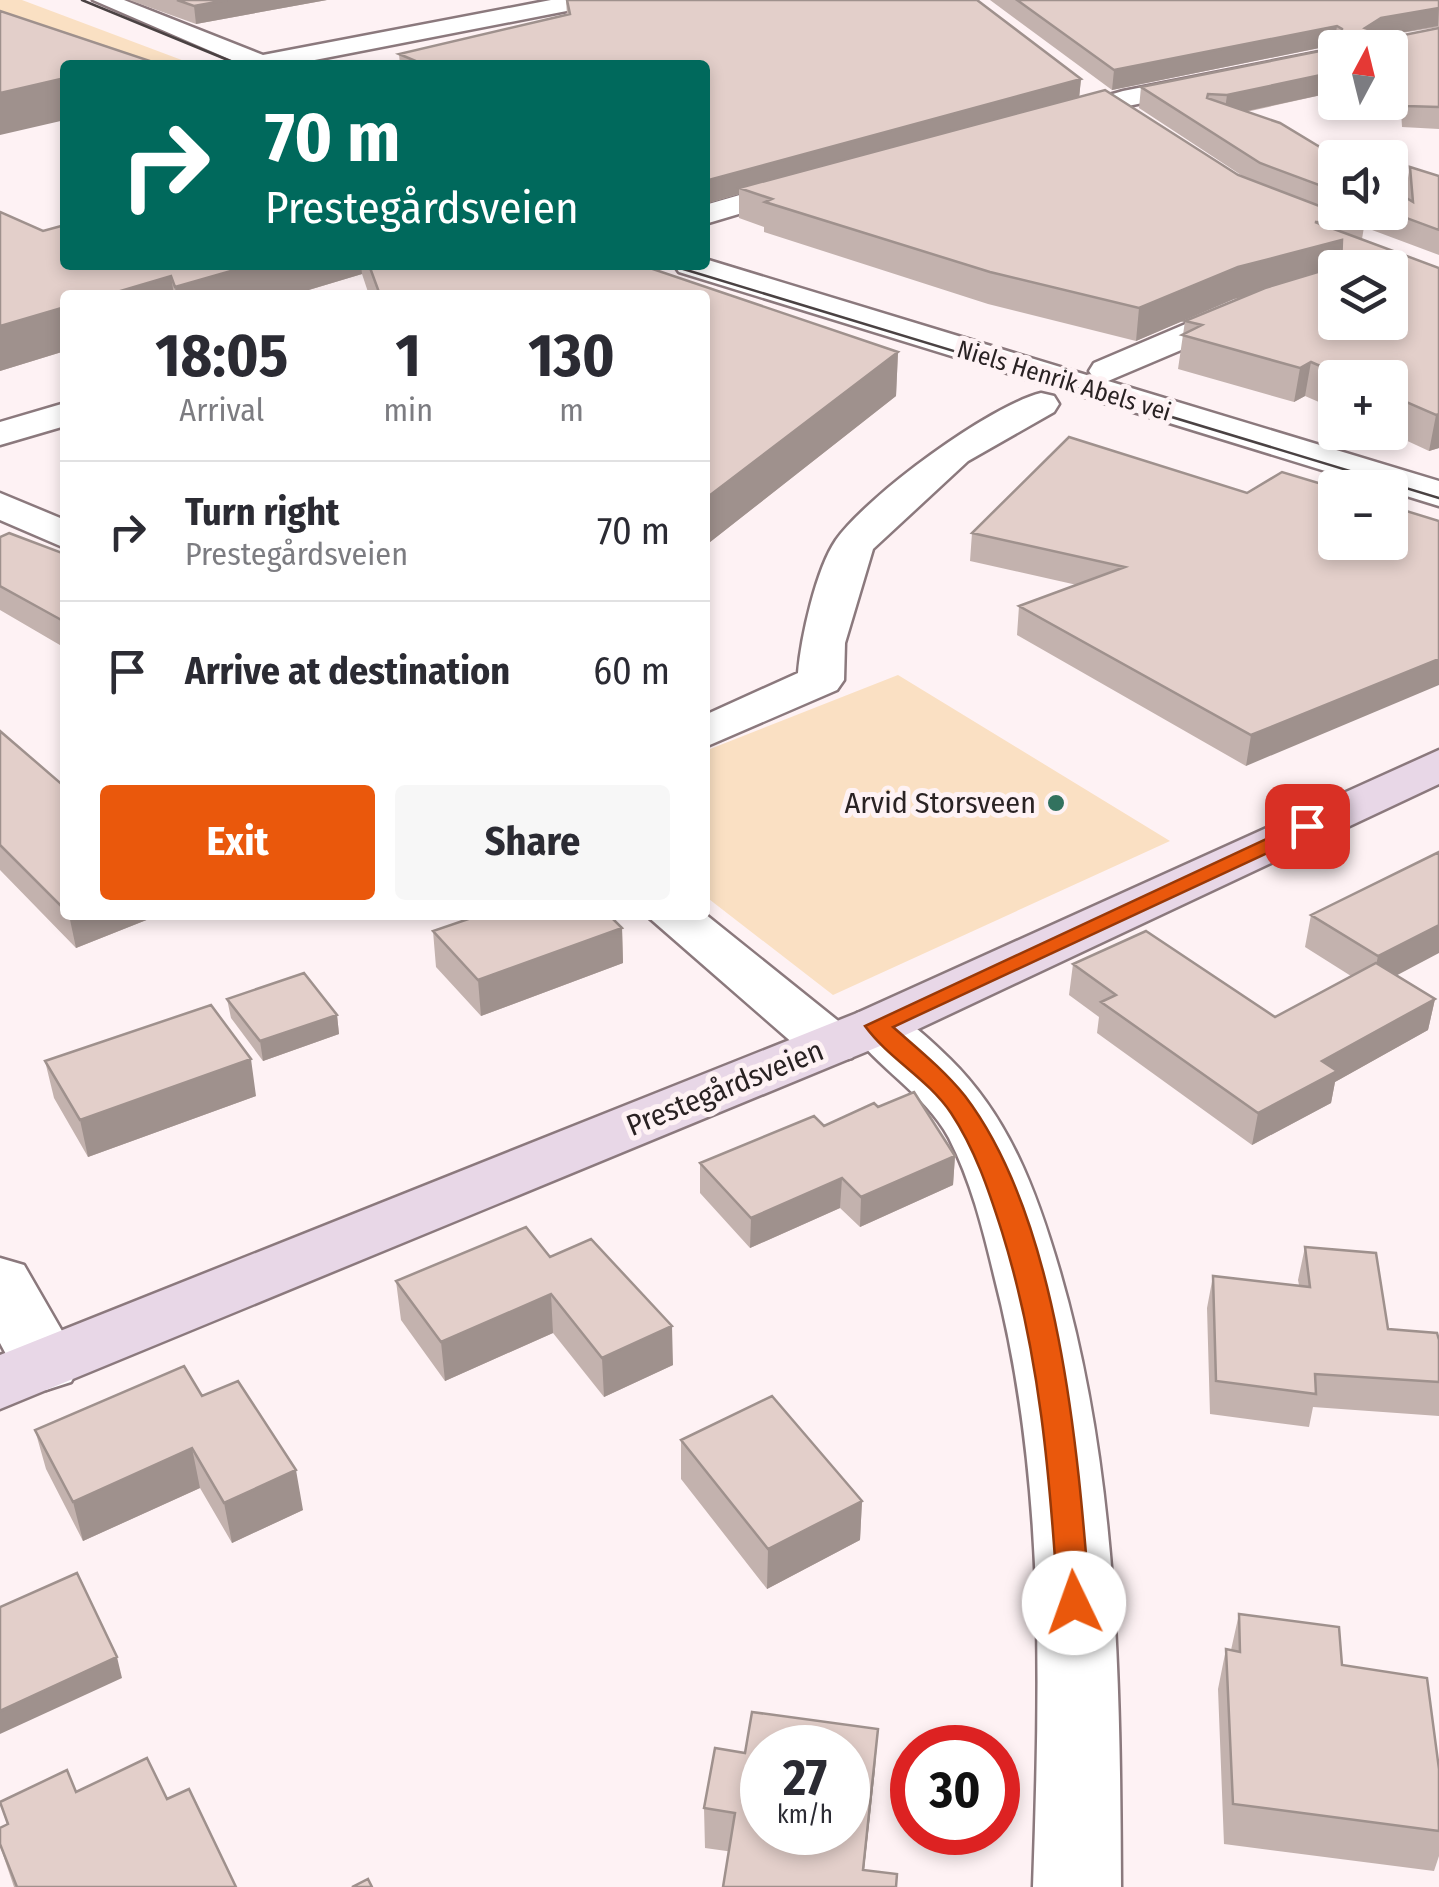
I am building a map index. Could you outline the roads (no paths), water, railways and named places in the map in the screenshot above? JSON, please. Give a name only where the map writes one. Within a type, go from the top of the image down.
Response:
[{"type":"street","points":[[104,0],[253,60]]},
{"type":"street","points":[[283,60],[587,0]]},
{"type":"street","points":[[1030,126],[1108,104],[1318,60]]},
{"type":"street","points":[[1081,83],[1136,123]]},
{"type":"street","points":[[710,214],[844,174]]},
{"type":"street","name":"Niels Henrik Abels vei","points":[[706,270],[1439,494]]},
{"type":"street","points":[[1108,371],[1247,310],[1318,289]]},
{"type":"street","points":[[710,731],[821,680],[822,643],[854,545],[954,453],[1041,404]]},
{"type":"street","points":[[0,434],[60,416]]},
{"type":"street","points":[[0,505],[60,534]]},
{"type":"street","name":"Prestegårdsveien","points":[[23,1374],[854,1035],[1439,766]]},
{"type":"street","points":[[681,920],[854,1035],[936,1078],[980,1138],[1034,1292],[1064,1468],[1073,1573],[1076,1887]]},
{"type":"street","points":[[0,1282],[23,1374]]},
{"type":"tram line","points":[[82,0],[228,60]]},
{"type":"tram line","points":[[687,270],[1439,498]]},
{"type":"place","name":"Arvid Storsveen","points":[[1056,803]]}]
